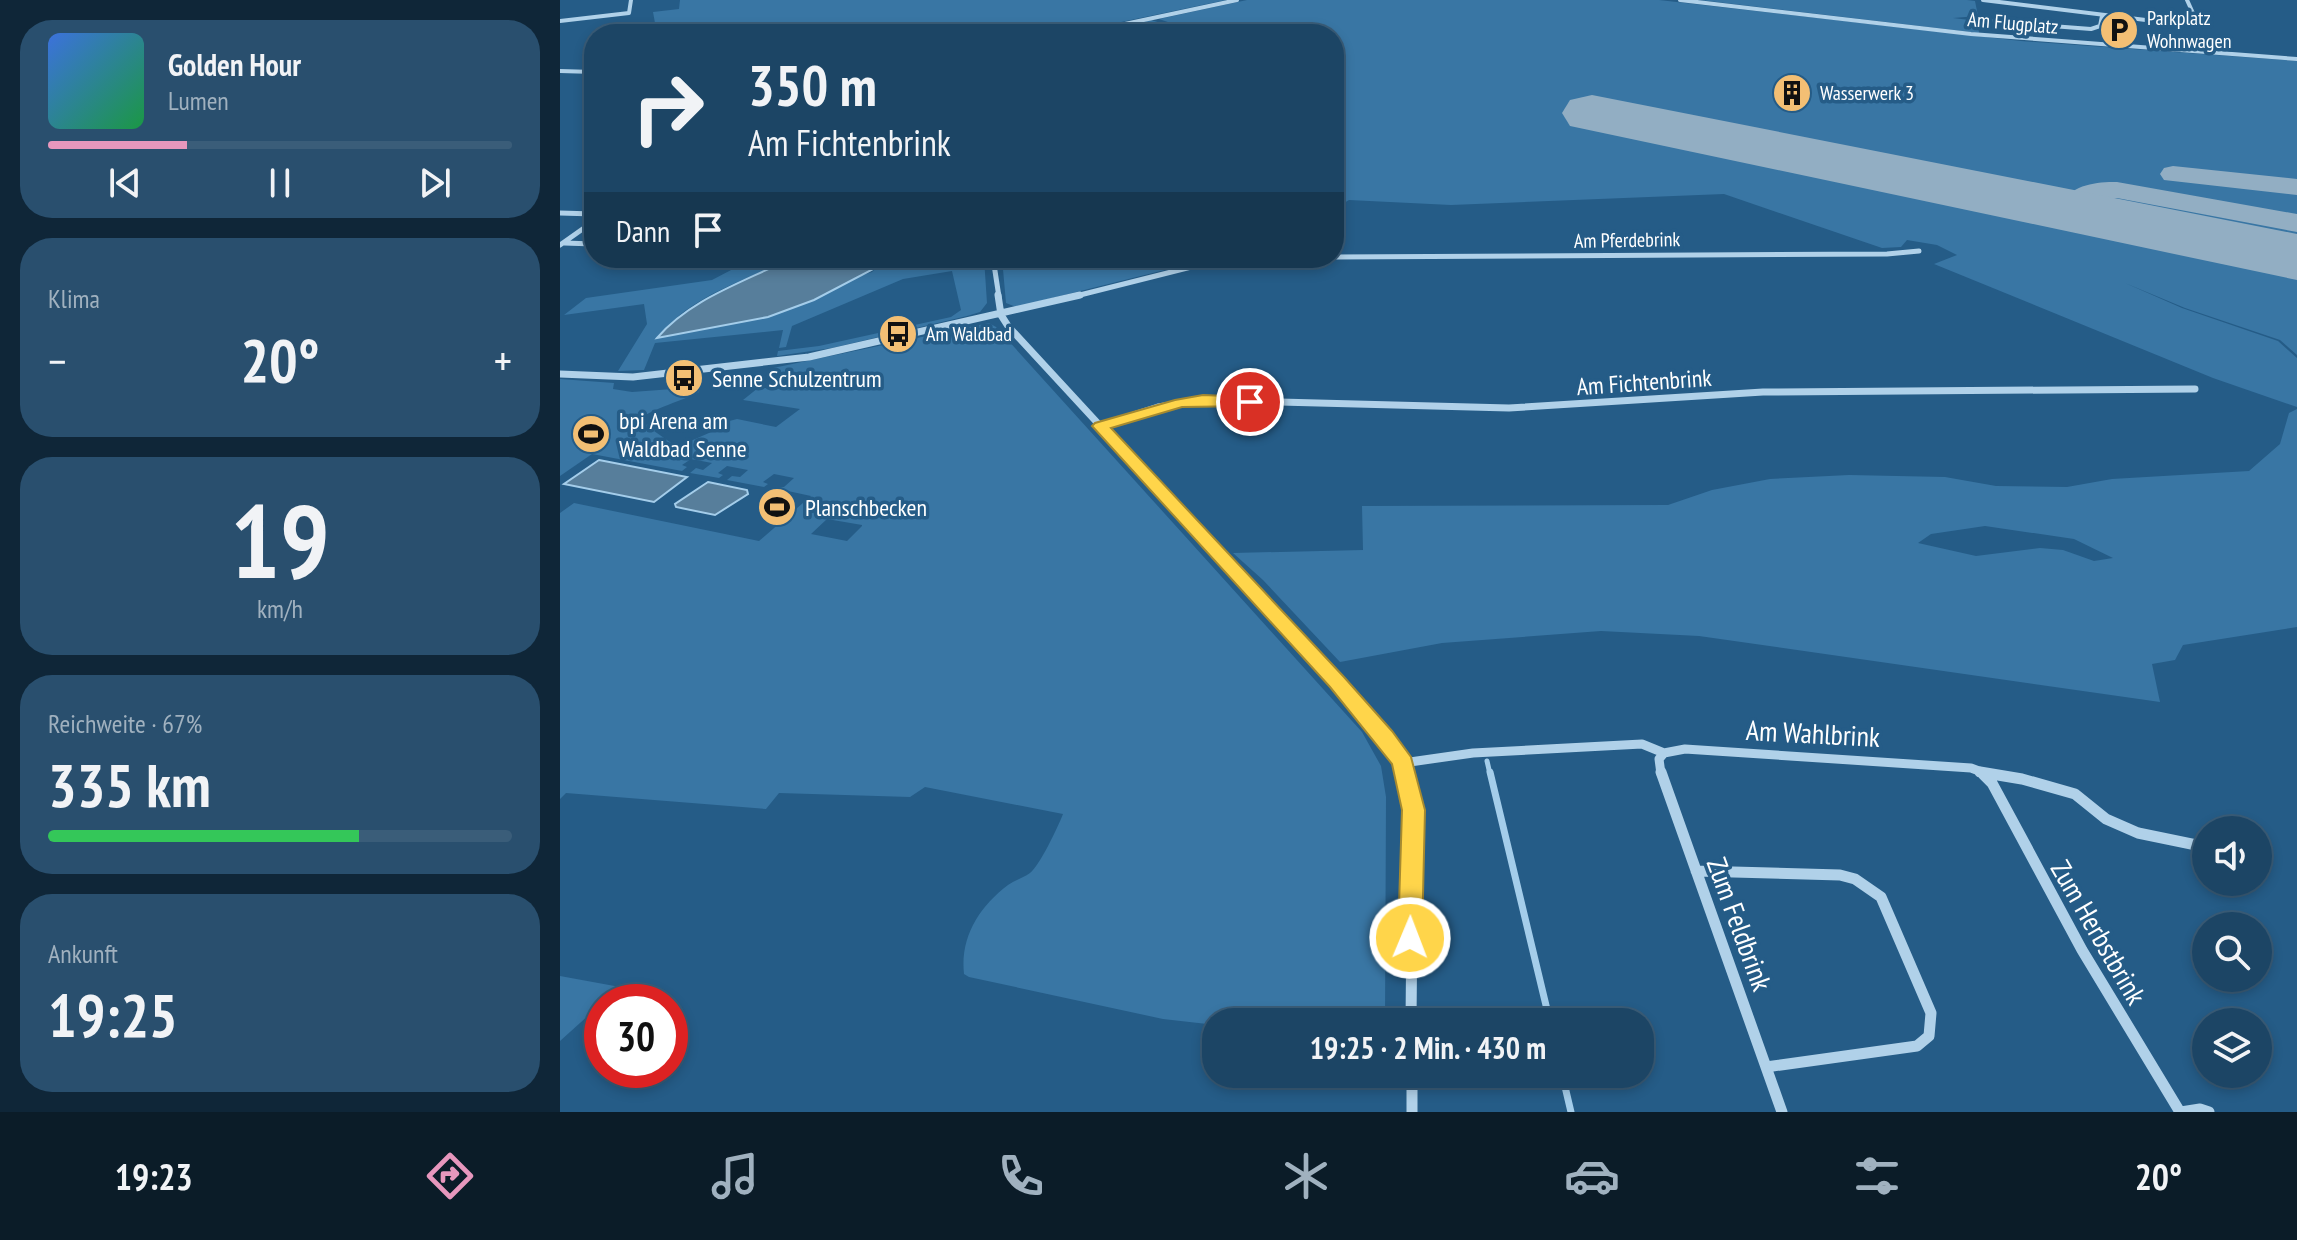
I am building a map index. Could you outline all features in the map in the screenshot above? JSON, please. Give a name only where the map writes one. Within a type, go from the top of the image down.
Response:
[{"type":"street","points":[[560,21],[629,13],[631,0]]},
{"type":"street","points":[[1125,24],[1237,0]]},
{"type":"street","name":"Am Flugplatz","points":[[1680,0],[2003,37],[2297,59]]},
{"type":"street","points":[[1983,0],[2102,16],[2193,23],[2199,20],[2187,0]]},
{"type":"street","points":[[2029,7],[2035,0]]},
{"type":"street","points":[[1975,20],[2091,29],[2100,26],[2102,16]]},
{"type":"street","points":[[560,71],[584,72]]},
{"type":"street","points":[[560,213],[584,214]]},
{"type":"street","points":[[562,244],[584,228]]},
{"type":"street","points":[[562,244],[584,244]]},
{"type":"street","name":"Am Pferdebrink","points":[[1344,257],[1887,254],[1919,251]]},
{"type":"street","points":[[994,268],[1001,315],[1337,682],[1403,763],[1413,810],[1411,1008]]},
{"type":"street","points":[[560,374],[633,377],[789,360],[1001,315],[1187,268]]},
{"type":"street","name":"Am Fichtenbrink","points":[[1100,426],[1158,407],[1203,400],[1511,408],[1775,392],[2195,389]]},
{"type":"street","name":"Am Wahlbrink","points":[[1403,763],[1473,753],[1642,744],[1664,753],[1685,749],[1955,765],[2075,794],[2106,819],[2138,833],[2192,844]]},
{"type":"street","name":"Zum Feldbrink","points":[[1664,753],[1659,759],[1659,768],[1782,1112]]},
{"type":"street","name":"Zum Herbstbrink","points":[[1983,774],[1992,783],[2034,869],[2102,990],[2180,1112]]},
{"type":"street","points":[[1696,871],[1840,875],[1867,886],[1881,897],[1931,1013],[1929,1036],[1917,1046],[1766,1067]]},
{"type":"street","points":[[1412,1088],[1412,1112]]},
{"type":"street","points":[[2180,1112],[2200,1109],[2209,1112]]},
{"type":"shaded area","points":[[680,0],[1226,0],[1112,24],[655,24],[653,12],[679,9]]},
{"type":"shaded area","points":[[1247,0],[1659,0],[2021,41],[2297,61],[2297,355],[2280,340],[2185,308],[2125,283],[2182,308],[2278,341],[2297,358],[2297,407],[2213,378],[1934,264],[1957,255],[1937,245],[1907,240],[1901,247],[1882,248],[1724,194],[1451,205],[1349,200],[1344,203],[1344,24],[1174,24],[1159,19]]},
{"type":"shaded area","points":[[1700,0],[1967,0],[1975,1],[1978,16],[1953,18],[1978,21],[1979,33]]},
{"type":"shaded area","points":[[1151,20],[1164,24],[1133,24]]},
{"type":"shaded area","points":[[735,268],[769,268],[720,290],[686,310],[659,337],[768,317],[814,300],[877,268],[985,268],[987,303],[980,312],[967,316],[832,348],[777,356],[778,351],[819,346],[951,317],[961,310],[952,271],[903,279],[792,326],[786,347],[779,348],[783,330],[655,343],[644,370],[618,371],[647,324],[644,304],[564,315],[586,298],[712,280]]},
{"type":"shaded area","points":[[770,268],[875,268],[814,300],[768,317],[657,338],[686,312]]},
{"type":"shaded area","points":[[1003,268],[1173,268],[1016,307],[1006,303]]},
{"type":"shaded area","points":[[989,323],[996,327],[1362,732],[1381,766],[1386,797],[1385,1008],[1202,1008],[1202,1023],[1163,1019],[964,974],[965,948],[980,913],[1008,885],[1034,869],[1063,814],[925,787],[910,797],[779,793],[766,809],[566,793],[560,799],[560,513],[574,503],[759,541],[811,496],[774,488],[784,487],[794,478],[774,474],[763,482],[768,484],[764,487],[727,480],[732,476],[740,477],[748,470],[727,466],[718,473],[723,475],[719,478],[690,473],[696,468],[703,470],[712,463],[691,459],[682,465],[687,467],[682,471],[592,454],[560,476],[560,379],[614,383],[613,389],[632,392],[700,387],[699,392],[654,411],[632,426],[653,424],[657,428],[654,431],[677,447],[718,429],[721,427],[718,424],[737,419],[776,427],[800,409],[743,400],[758,388],[867,388],[769,385],[773,368]],"holes":[[[827,519],[862,526],[847,541],[811,534]]]},
{"type":"shaded area","points":[[2297,409],[2297,627],[2183,645],[2175,660],[2152,664],[2160,702],[1699,636],[1601,631],[1442,643],[1340,662],[1263,580],[1233,553],[1363,550],[1362,506],[1668,505],[1712,490],[1770,479],[1849,475],[1945,477],[1996,486],[2067,487],[2112,479],[2249,471],[2280,444],[2289,413]],"holes":[[[1985,526],[2074,539],[2113,558],[2094,561],[2063,550],[2040,548],[1976,556],[1918,543],[1931,534]]]},
{"type":"shaded area","points":[[599,460],[687,477],[654,502],[564,484]]},
{"type":"shaded area","points":[[708,482],[747,490],[748,494],[715,515],[676,507],[675,504]]},
{"type":"shaded area","points":[[560,976],[604,984],[584,984],[584,1019],[560,1041]]},
{"type":"waterway","points":[[1487,761],[1490,774]]},
{"type":"waterway","points":[[1490,772],[1547,1008]]},
{"type":"waterway","points":[[1565,1088],[1571,1112]]},
{"type":"taxiway","points":[[2173,174],[2297,187]]},
{"type":"taxiway","points":[[2093,216],[2077,208],[2075,203],[2089,193],[2117,190],[2297,223]]},
{"type":"runway","points":[[1592,113],[2297,257]]},
{"type":"place","name":"Parkplatz Wohnwagen","points":[[2119,30]]},
{"type":"place","name":"Wasserwerk 3","points":[[1792,93]]},
{"type":"place","name":"Am Waldbad","points":[[898,334]]},
{"type":"place","name":"Senne Schulzentrum","points":[[684,378]]},
{"type":"place","name":"bpi Arena am Waldbad Senne","points":[[591,434]]},
{"type":"place","name":"Planschbecken","points":[[777,507]]},
{"type":"route","points":[[1250,402],[1203,400],[1181,403],[1158,407],[1100,426],[1337,682],[1403,763],[1409,778],[1413,810],[1410,938]]}]
